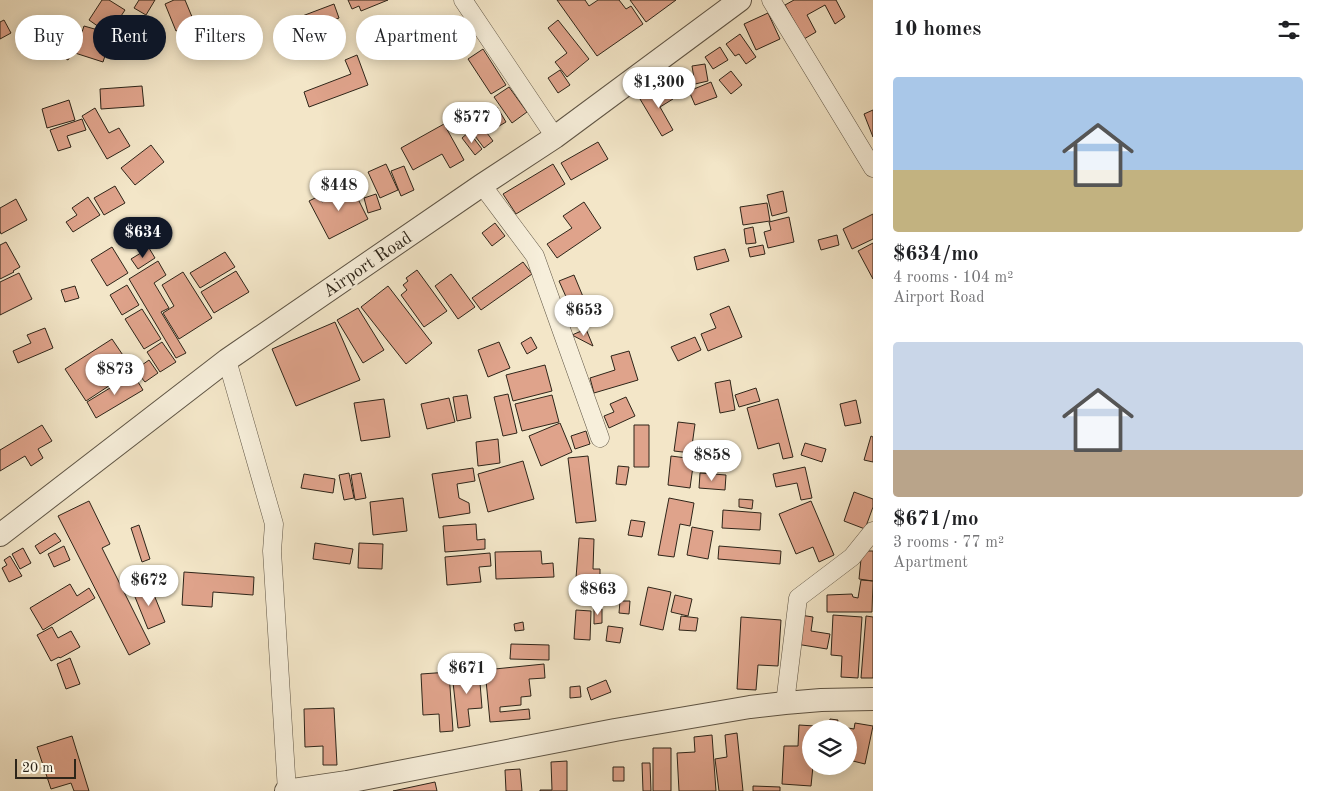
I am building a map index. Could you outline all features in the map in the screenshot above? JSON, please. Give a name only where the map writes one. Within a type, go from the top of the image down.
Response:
[{"type":"street","points":[[463,0],[555,137]]},
{"type":"street","name":"Airport Road","points":[[0,535],[227,360],[555,137],[740,0]]},
{"type":"street","points":[[771,0],[873,168]]},
{"type":"street","points":[[482,185],[535,256],[600,438]]},
{"type":"street","points":[[227,360],[274,524],[272,551],[287,791],[348,786],[615,730],[785,703],[821,700],[873,700]]},
{"type":"street","points":[[785,703],[798,598],[852,556],[873,531]]},
{"type":"building","points":[[102,0],[109,0],[125,10],[122,15],[93,15],[93,23],[89,20]]},
{"type":"building","points":[[139,0],[155,0],[146,15],[134,8]]},
{"type":"building","points":[[174,0],[185,0],[191,15],[176,15],[176,31],[165,4]]},
{"type":"building","points":[[348,0],[388,0],[361,11],[359,6],[352,9]]},
{"type":"building","points":[[557,0],[585,0],[589,6],[598,0],[619,0],[626,9],[631,6],[643,24],[597,56]]},
{"type":"building","points":[[630,0],[676,0],[646,22]]},
{"type":"building","points":[[794,0],[836,0],[845,17],[835,24],[825,5],[807,15],[816,32],[804,39],[785,5]]},
{"type":"building","points":[[334,4],[338,15],[305,15]]},
{"type":"building","points":[[768,13],[780,39],[756,50],[744,24]]},
{"type":"building","points":[[4,20],[11,33],[0,39],[0,22]]},
{"type":"building","points":[[558,20],[589,59],[567,77],[555,62],[567,53],[548,28]]},
{"type":"building","points":[[84,26],[93,29],[93,59],[83,56]]},
{"type":"building","points":[[740,34],[756,57],[746,64],[739,54],[735,56],[726,44]]},
{"type":"building","points":[[720,47],[728,60],[713,69],[705,57]]},
{"type":"building","points":[[483,49],[506,85],[491,94],[469,60],[476,60],[476,54]]},
{"type":"building","points":[[356,55],[356,60],[359,60],[368,85],[309,107],[304,92],[351,74],[346,60]]},
{"type":"building","points":[[705,64],[708,81],[695,84],[692,66]]},
{"type":"building","points":[[560,70],[570,85],[558,93],[548,78]]},
{"type":"building","points":[[731,71],[742,85],[731,94],[719,80]]},
{"type":"building","points":[[688,73],[694,84],[684,90],[678,78]]},
{"type":"building","points":[[711,82],[717,97],[695,105],[689,91]]},
{"type":"building","points":[[142,86],[144,106],[101,109],[100,89]]},
{"type":"building","points":[[509,87],[527,112],[512,123],[494,97]]},
{"type":"building","points":[[672,87],[675,91],[670,94],[673,99],[660,107],[673,130],[662,136],[640,99],[651,93],[653,96],[666,88],[667,90]]},
{"type":"building","points":[[69,100],[75,120],[47,128],[42,109]]},
{"type":"building","points":[[497,107],[506,122],[494,129],[485,114]]},
{"type":"building","points":[[95,108],[109,133],[119,128],[130,146],[107,159],[82,116]]},
{"type":"building","points":[[479,110],[490,125],[484,129],[493,141],[484,148],[464,121]]},
{"type":"building","points":[[873,110],[873,137],[864,114]]},
{"type":"building","points":[[82,119],[86,130],[67,136],[71,147],[58,151],[50,130]]},
{"type":"building","points":[[444,124],[464,160],[450,168],[442,154],[413,170],[401,148]]},
{"type":"building","points":[[469,132],[482,149],[475,155],[462,138]]},
{"type":"building","points":[[598,142],[608,159],[571,180],[561,163]]},
{"type":"building","points":[[151,145],[164,162],[135,185],[121,168]]},
{"type":"building","points":[[386,164],[398,190],[380,198],[368,172]]},
{"type":"building","points":[[553,164],[565,184],[516,214],[503,194]]},
{"type":"building","points":[[404,166],[414,190],[401,196],[391,171]]},
{"type":"building","points":[[115,186],[125,203],[104,215],[94,198]]},
{"type":"building","points":[[352,187],[368,219],[329,239],[309,201],[319,196],[322,202]]},
{"type":"building","points":[[783,191],[787,212],[772,216],[767,195]]},
{"type":"building","points":[[376,194],[381,209],[368,213],[364,198]]},
{"type":"building","points":[[88,197],[100,215],[73,232],[66,222],[77,215],[72,208]]},
{"type":"building","points":[[16,199],[27,220],[1,234],[0,208]]},
{"type":"building","points":[[584,202],[601,228],[557,258],[547,244],[572,228],[563,216]]},
{"type":"building","points":[[767,203],[770,221],[743,225],[740,207]]},
{"type":"building","points":[[873,214],[873,239],[852,249],[843,229]]},
{"type":"building","points":[[789,217],[794,242],[768,248],[764,232],[771,230],[769,222]]},
{"type":"building","points":[[495,223],[505,236],[492,246],[482,233]]},
{"type":"building","points":[[753,227],[756,243],[746,244],[744,229]]},
{"type":"building","points":[[837,235],[839,245],[821,250],[818,240]]},
{"type":"building","points":[[6,242],[20,267],[0,279],[0,245]]},
{"type":"building","points":[[873,243],[873,279],[858,251]]},
{"type":"building","points":[[763,245],[765,254],[750,257],[748,248]]},
{"type":"building","points":[[112,247],[128,273],[107,286],[91,260]]},
{"type":"building","points":[[149,248],[155,258],[138,269],[131,259]]},
{"type":"building","points":[[725,249],[729,261],[697,270],[694,257]]},
{"type":"building","points":[[225,252],[235,267],[200,288],[190,273]]},
{"type":"building","points":[[158,261],[166,275],[154,283],[169,308],[161,312],[186,353],[176,358],[129,279]]},
{"type":"building","points":[[523,262],[532,274],[481,310],[472,298]]},
{"type":"building","points":[[417,270],[447,311],[424,327],[401,295],[407,290],[403,285],[408,281],[406,278]]},
{"type":"building","points":[[236,271],[249,292],[214,313],[201,292]]},
{"type":"building","points":[[183,272],[212,318],[179,339],[163,313],[174,306],[162,285]]},
{"type":"building","points":[[19,273],[32,299],[0,315],[0,282]]},
{"type":"building","points":[[451,274],[475,307],[458,319],[435,286]]},
{"type":"building","points":[[574,275],[589,311],[575,317],[559,281]]},
{"type":"building","points":[[127,285],[139,305],[122,315],[110,295]]},
{"type":"building","points":[[75,286],[79,298],[65,302],[61,290]]},
{"type":"building","points":[[388,286],[432,343],[406,364],[361,307]]},
{"type":"building","points":[[729,306],[742,337],[708,351],[701,334],[716,328],[710,314]]},
{"type":"building","points":[[358,308],[384,350],[363,363],[337,320]]},
{"type":"building","points":[[142,309],[161,339],[144,349],[125,319]]},
{"type":"building","points":[[335,322],[360,380],[296,406],[272,349]]},
{"type":"building","points":[[45,328],[53,348],[18,363],[13,351],[31,343],[27,335]]},
{"type":"building","points":[[586,329],[593,346],[572,335]]},
{"type":"building","points":[[531,337],[537,348],[527,354],[521,343]]},
{"type":"building","points":[[695,337],[701,350],[678,361],[671,347]]},
{"type":"building","points":[[112,339],[133,370],[86,401],[65,369]]},
{"type":"building","points":[[162,342],[176,362],[160,372],[147,352]]},
{"type":"building","points":[[499,342],[510,368],[488,377],[478,350]]},
{"type":"building","points":[[629,351],[638,380],[594,393],[590,378],[615,370],[611,356]]},
{"type":"building","points":[[149,360],[158,373],[145,382],[135,370]]},
{"type":"building","points":[[545,365],[552,391],[513,401],[506,375]]},
{"type":"building","points":[[133,374],[143,390],[96,418],[87,402]]},
{"type":"building","points":[[730,380],[735,410],[720,413],[715,383]]},
{"type":"building","points":[[756,388],[760,401],[739,407],[735,395]]},
{"type":"building","points":[[508,394],[517,433],[503,436],[494,397]]},
{"type":"building","points":[[467,395],[471,418],[457,421],[453,397]]},
{"type":"building","points":[[552,395],[559,422],[522,431],[515,404]]},
{"type":"building","points":[[626,397],[635,416],[609,428],[604,416],[614,412],[610,404]]},
{"type":"building","points":[[449,398],[455,422],[427,429],[421,404]]},
{"type":"building","points":[[384,399],[390,437],[361,441],[354,403]]},
{"type":"building","points":[[778,399],[793,457],[783,459],[779,443],[758,449],[747,408]]},
{"type":"building","points":[[856,400],[861,423],[845,426],[840,404]]},
{"type":"building","points":[[678,422],[695,424],[691,453],[674,451]]},
{"type":"building","points":[[560,423],[572,452],[541,466],[529,436]]},
{"type":"building","points":[[42,425],[52,441],[38,449],[43,458],[31,466],[25,456],[0,471],[0,450]]},
{"type":"building","points":[[634,425],[649,425],[649,467],[634,467]]},
{"type":"building","points":[[586,431],[590,444],[575,449],[571,436]]},
{"type":"building","points":[[871,436],[873,437],[873,462],[864,460]]},
{"type":"building","points":[[498,439],[500,463],[478,466],[476,442]]},
{"type":"building","points":[[805,443],[826,449],[822,462],[801,455]]},
{"type":"building","points":[[588,456],[596,521],[576,523],[568,458]]},
{"type":"building","points":[[671,456],[694,459],[690,488],[668,485]]},
{"type":"building","points":[[523,461],[534,499],[488,512],[478,474]]},
{"type":"building","points":[[618,466],[629,467],[626,485],[616,484]]},
{"type":"building","points":[[805,467],[812,498],[801,500],[797,483],[776,487],[773,474]]},
{"type":"building","points":[[473,468],[475,481],[457,484],[459,498],[469,503],[470,513],[439,518],[432,474]]},
{"type":"building","points":[[349,473],[354,498],[344,500],[339,475]]},
{"type":"building","points":[[361,473],[366,498],[355,500],[351,475]]},
{"type":"building","points":[[700,473],[726,475],[725,490],[699,488]]},
{"type":"building","points":[[304,474],[335,479],[333,493],[301,488]]},
{"type":"building","points":[[854,492],[873,499],[873,507],[865,529],[844,521]]},
{"type":"building","points":[[403,498],[407,531],[373,535],[370,502]]},
{"type":"building","points":[[669,498],[694,503],[690,526],[680,524],[674,557],[658,555]]},
{"type":"building","points":[[739,499],[753,500],[752,509],[739,507]]},
{"type":"building","points":[[89,501],[110,544],[102,548],[150,644],[129,655],[58,516]]},
{"type":"building","points":[[811,501],[834,555],[819,562],[813,547],[796,554],[779,514]]},
{"type":"building","points":[[723,510],[761,513],[760,530],[722,528]]},
{"type":"building","points":[[631,520],[645,522],[642,537],[628,535]]},
{"type":"building","points":[[476,524],[477,540],[485,539],[485,549],[445,552],[443,526]]},
{"type":"building","points":[[139,525],[150,559],[142,562],[131,528]]},
{"type":"building","points":[[692,527],[713,531],[708,559],[687,555]]},
{"type":"building","points":[[55,533],[61,541],[40,554],[35,546]]},
{"type":"building","points":[[579,538],[594,539],[593,569],[600,569],[600,579],[576,578]]},
{"type":"building","points":[[315,543],[353,549],[350,564],[313,559]]},
{"type":"building","points":[[359,543],[383,544],[382,569],[358,568]]},
{"type":"building","points":[[64,546],[70,560],[54,567],[48,554]]},
{"type":"building","points":[[719,546],[781,551],[780,564],[718,559]]},
{"type":"building","points":[[23,548],[31,563],[20,569],[12,554]]},
{"type":"building","points":[[541,551],[542,564],[553,563],[554,577],[496,579],[495,552]]},
{"type":"building","points":[[866,551],[873,551],[873,581],[859,579],[861,559]]},
{"type":"building","points":[[490,553],[491,566],[479,567],[481,582],[447,585],[445,557]]},
{"type":"building","points":[[10,556],[22,576],[9,582],[2,568],[7,565],[4,560]]},
{"type":"building","points":[[184,572],[254,577],[253,595],[213,592],[212,607],[182,605]]},
{"type":"building","points":[[861,580],[873,581],[872,612],[827,612],[827,595],[852,594],[853,597],[858,598]]},
{"type":"building","points":[[70,584],[77,596],[89,588],[95,598],[43,630],[30,608]]},
{"type":"building","points":[[150,585],[165,622],[148,629],[133,592]]},
{"type":"building","points":[[648,587],[671,592],[663,630],[640,625]]},
{"type":"building","points":[[675,595],[692,599],[688,616],[671,612]]},
{"type":"building","points":[[620,601],[630,601],[629,614],[619,613]]},
{"type":"building","points":[[594,609],[602,609],[602,623],[594,624]]},
{"type":"building","points":[[576,610],[591,611],[590,640],[574,639]]},
{"type":"building","points":[[800,615],[813,617],[811,631],[830,634],[827,649],[796,644]]},
{"type":"building","points":[[833,615],[862,617],[858,678],[841,677],[842,656],[831,655]]},
{"type":"building","points":[[681,616],[698,618],[696,631],[679,630]]},
{"type":"building","points":[[866,616],[873,617],[873,678],[861,678]]},
{"type":"building","points":[[741,617],[781,620],[778,666],[758,665],[756,690],[737,689]]},
{"type":"building","points":[[523,622],[524,630],[515,631],[514,624]]},
{"type":"building","points":[[608,626],[623,628],[620,643],[606,641]]},
{"type":"building","points":[[52,627],[58,638],[71,631],[80,647],[51,661],[37,635]]},
{"type":"building","points":[[511,644],[549,645],[549,660],[510,659]]},
{"type":"building","points":[[70,658],[80,684],[66,689],[57,664]]},
{"type":"building","points":[[544,664],[545,678],[529,679],[531,696],[521,697],[521,705],[500,707],[500,712],[529,709],[530,719],[490,722],[485,670]]},
{"type":"building","points":[[479,670],[482,708],[468,709],[470,726],[458,728],[452,673]]},
{"type":"building","points":[[449,672],[453,731],[440,732],[439,714],[423,715],[421,674]]},
{"type":"building","points":[[606,680],[611,692],[591,700],[587,688]]},
{"type":"building","points":[[580,686],[581,697],[570,698],[570,687]]},
{"type":"building","points":[[334,708],[337,765],[323,765],[323,746],[305,747],[304,709]]},
{"type":"building","points":[[857,723],[873,726],[865,764],[857,762]]},
{"type":"building","points":[[799,725],[802,725],[802,775],[812,775],[811,786],[782,784],[784,746],[798,746]]},
{"type":"building","points":[[737,733],[743,791],[719,791],[715,759],[727,757],[725,735]]},
{"type":"building","points":[[712,735],[716,791],[679,791],[677,753],[695,752],[694,737]]},
{"type":"building","points":[[72,736],[89,791],[74,791],[71,783],[51,789],[37,747]]},
{"type":"building","points":[[653,748],[671,748],[671,791],[653,791]]},
{"type":"building","points":[[567,761],[567,791],[540,791],[552,790],[551,762]]},
{"type":"building","points":[[642,763],[650,763],[651,791],[643,791]]},
{"type":"building","points":[[613,767],[624,767],[624,781],[613,781]]},
{"type":"building","points":[[520,769],[522,791],[506,791],[505,770]]},
{"type":"building","points":[[435,782],[437,791],[393,791]]},
{"type":"building","points":[[753,786],[780,787],[780,791],[753,791]]}]
